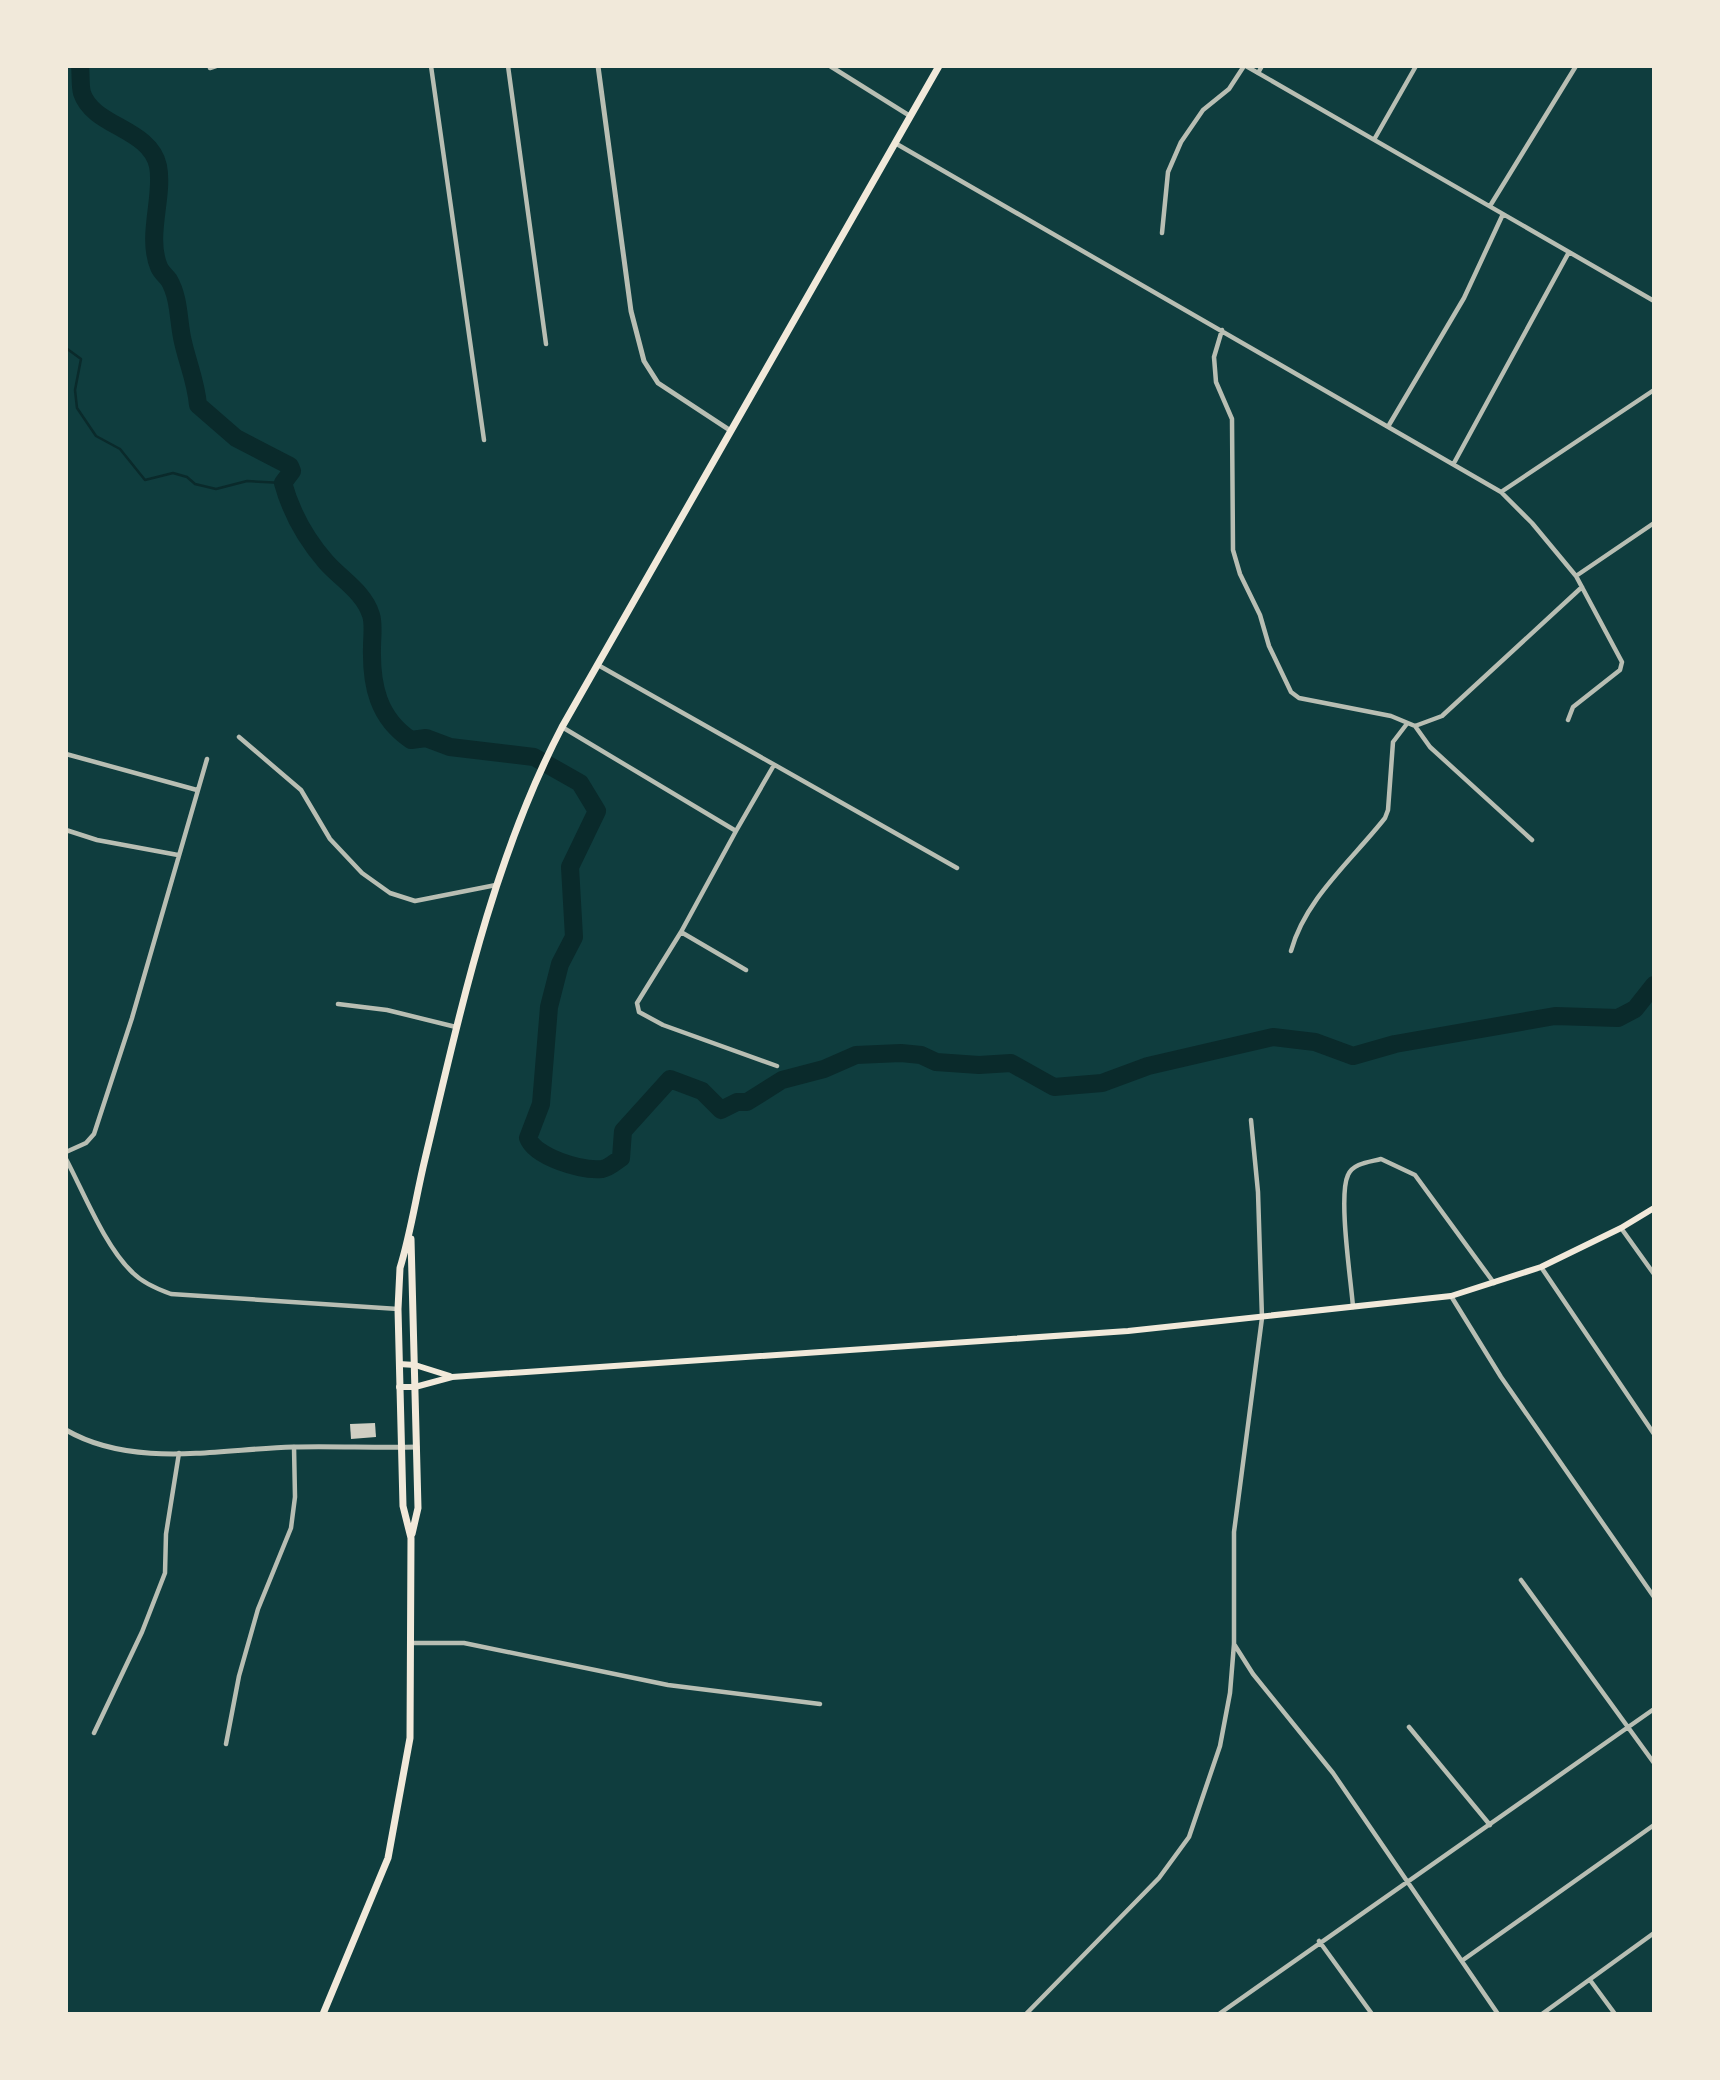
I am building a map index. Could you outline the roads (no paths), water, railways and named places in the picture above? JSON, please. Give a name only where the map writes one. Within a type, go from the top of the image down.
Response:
[{"type":"main road","points":[[323,2014],[388,1858],[411,1738],[411,1538],[403,1506],[398,1309],[400,1268],[457,1027],[497,885],[538,774],[562,727],[939,66]]},
{"type":"main road","points":[[399,1387],[415,1387],[452,1377],[1128,1331],[1451,1296],[1541,1267],[1621,1228],[1654,1208]]},
{"type":"main road","points":[[410,1234],[414,1268],[418,1508],[411,1538]]},
{"type":"main road","points":[[399,1364],[415,1365],[452,1377]]},
{"type":"street","points":[[431,66],[484,440]]},
{"type":"street","points":[[508,66],[546,344]]},
{"type":"street","points":[[598,66],[631,311],[644,361],[658,383],[731,431]]},
{"type":"street","points":[[830,66],[911,116]]},
{"type":"street","points":[[1162,233],[1168,172],[1181,142],[1203,110],[1229,89],[1245,66],[1375,138],[1654,301]]},
{"type":"street","points":[[1258,73],[1262,66]]},
{"type":"street","points":[[1375,138],[1416,66]]},
{"type":"street","points":[[1490,206],[1576,66]]},
{"type":"street","points":[[895,143],[1501,492],[1532,523],[1576,576],[1622,662],[1620,670],[1573,708],[1568,720]]},
{"type":"street","points":[[1389,426],[1464,298],[1503,214]]},
{"type":"street","points":[[1454,463],[1569,252]]},
{"type":"street","points":[[1222,330],[1214,357],[1216,382],[1232,419],[1233,550],[1240,574],[1260,615],[1275,658],[1291,692],[1299,698],[1391,716],[1406,725],[1415,726],[1442,716],[1582,587]]},
{"type":"street","points":[[1501,492],[1654,390]]},
{"type":"street","points":[[1576,576],[1654,523]]},
{"type":"street","points":[[598,664],[957,868]]},
{"type":"street","points":[[1291,951],[1297,930],[1318,897],[1385,818],[1388,810],[1393,742],[1406,725]]},
{"type":"street","points":[[1415,726],[1430,747],[1532,840]]},
{"type":"street","points":[[562,727],[736,831]]},
{"type":"street","points":[[239,737],[301,790],[330,839],[362,873],[390,893],[415,901],[497,885]]},
{"type":"street","points":[[66,754],[197,790]]},
{"type":"street","points":[[66,1152],[86,1143],[94,1134],[132,1018],[207,759]]},
{"type":"street","points":[[774,765],[681,932],[636,1003],[639,1012],[663,1025],[777,1066]]},
{"type":"street","points":[[66,830],[97,840],[178,855]]},
{"type":"street","points":[[681,932],[746,970]]},
{"type":"street","points":[[338,1004],[387,1010],[457,1027]]},
{"type":"street","points":[[1026,2014],[1059,1983],[1099,1937],[1140,1900],[1188,1837],[1220,1746],[1230,1693],[1234,1644],[1234,1532],[1262,1318],[1258,1192],[1251,1120]]},
{"type":"street","points":[[66,1159],[117,1253],[132,1273],[151,1286],[171,1294],[398,1309]]},
{"type":"street","points":[[1353,1308],[1345,1211],[1347,1177],[1362,1164],[1381,1159],[1415,1175],[1494,1283]]},
{"type":"street","points":[[1621,1228],[1654,1274]]},
{"type":"street","points":[[1541,1267],[1654,1434]]},
{"type":"street","points":[[1451,1296],[1501,1377],[1654,1597]]},
{"type":"street","points":[[66,1430],[82,1439],[116,1449],[179,1453],[294,1447],[417,1447]]},
{"type":"street","points":[[226,1744],[239,1676],[258,1608],[291,1528],[295,1497],[294,1447]]},
{"type":"street","points":[[94,1732],[142,1632],[165,1573],[166,1534],[179,1453]]},
{"type":"street","points":[[1521,1580],[1654,1763]]},
{"type":"street","points":[[413,1643],[464,1643],[668,1685],[820,1704]]},
{"type":"street","points":[[1234,1644],[1253,1674],[1333,1773],[1498,2014]]},
{"type":"street","points":[[1219,2014],[1319,1941],[1654,1709]]},
{"type":"street","points":[[1409,1727],[1490,1825]]},
{"type":"street","points":[[1463,1960],[1654,1825]]},
{"type":"street","points":[[1542,2014],[1654,1933]]},
{"type":"street","points":[[1319,1941],[1372,2014]]},
{"type":"street","points":[[1590,1980],[1615,2014]]},
{"type":"waterway","points":[[80,66],[81,90],[88,104],[97,113],[144,143],[153,153],[158,166],[155,255],[175,295],[181,334],[198,405],[236,438],[290,466],[292,471],[283,483],[300,525],[326,562],[352,586],[368,607],[373,626],[372,661],[375,687],[391,722],[411,740],[426,738],[450,747],[534,757],[580,783],[597,811],[570,867],[574,937],[560,964],[549,1007],[541,1104],[528,1138],[532,1145],[549,1157],[583,1168],[605,1168],[612,1165],[621,1158],[623,1131],[670,1079],[702,1091],[721,1110],[737,1102],[747,1102],[782,1080],[824,1069],[856,1055],[901,1053],[921,1055],[936,1062],[979,1065],[1011,1063],[1054,1087],[1102,1083],[1148,1066],[1273,1037],[1315,1042],[1353,1056],[1395,1044],[1555,1016],[1618,1018],[1635,1009],[1654,985]]},
{"type":"waterway","points":[[66,348],[81,359],[75,390],[77,408],[96,436],[120,449],[145,480],[173,473],[187,477],[195,484],[216,489],[247,481],[283,483]]}]
